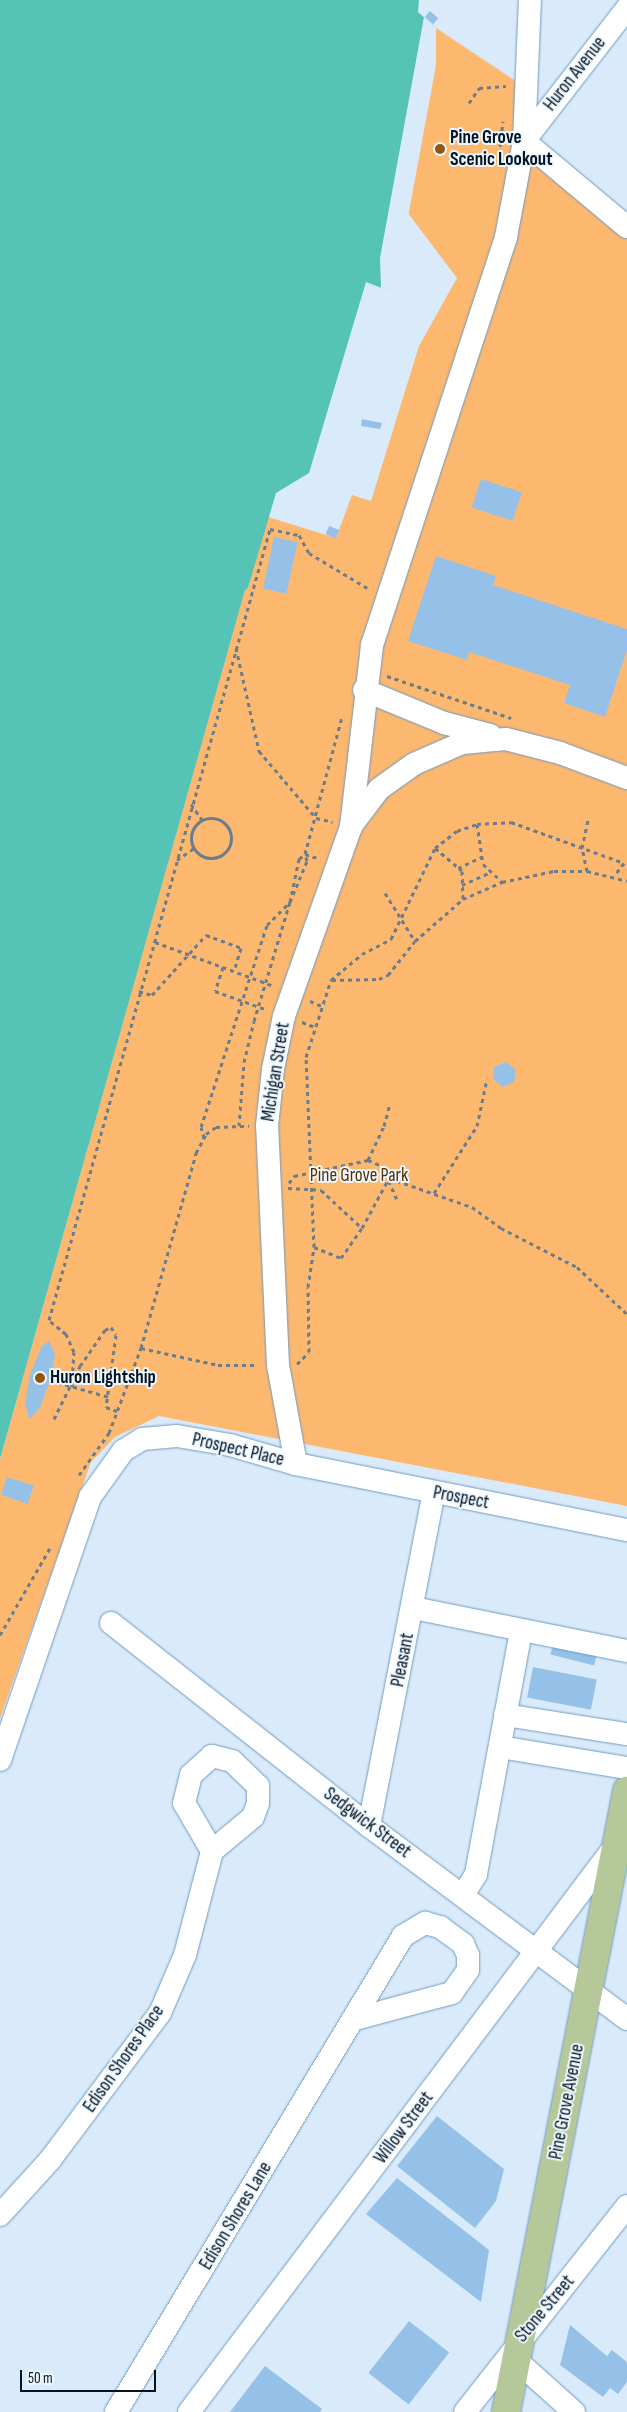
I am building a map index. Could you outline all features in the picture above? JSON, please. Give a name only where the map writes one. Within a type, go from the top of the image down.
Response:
[{"type":"main road","name":"Pine Grove Avenue","points":[[506,2412],[627,1791]]},
{"type":"street","name":"Michigan Street","points":[[296,1464],[278,1365],[277,1192],[268,1105],[292,993],[350,827],[365,679],[388,598],[506,237],[524,141],[530,0]]},
{"type":"street","name":"Huron Avenue","points":[[524,141],[627,8]]},
{"type":"street","points":[[524,141],[627,227]]},
{"type":"street","points":[[365,679],[444,723],[511,729],[560,753],[627,778]]},
{"type":"street","points":[[350,827],[379,789],[414,764],[462,743],[511,729]]},
{"type":"street","name":"Prospect Place","points":[[0,1760],[90,1497],[123,1451],[142,1439],[177,1436],[230,1444],[296,1464]]},
{"type":"street","name":"Prospect","points":[[296,1464],[627,1530]]},
{"type":"street","name":"Pleasant","points":[[369,1826],[434,1493]]},
{"type":"street","points":[[413,1608],[627,1651]]},
{"type":"street","name":"Sedgwick Street","points":[[111,1623],[369,1826],[462,1895],[535,1954],[627,2019]]},
{"type":"street","points":[[462,1895],[476,1874],[521,1631]]},
{"type":"street","points":[[506,1715],[627,1734]]},
{"type":"street","points":[[500,1747],[627,1768]]},
{"type":"street","name":"Willow Street","points":[[189,2412],[617,1843]]},
{"type":"street","name":"Edison Shores Place","points":[[0,2215],[50,2160],[160,2013],[185,1955],[212,1851]]},
{"type":"street","name":"Edison Shores Lane","points":[[116,2412],[355,2019],[402,1936],[412,1928],[425,1924],[440,1927],[463,1944],[468,1955],[468,1970],[452,1993],[355,2019]]},
{"type":"street","name":"Stone Street","points":[[464,2412],[519,2348],[627,2206]]},
{"type":"street","points":[[519,2348],[574,2412]]},
{"type":"path","points":[[469,103],[480,88],[506,86]]},
{"type":"path","points":[[72,1387],[74,1352],[66,1334],[49,1320],[138,990],[155,942],[270,529],[299,535],[309,553],[388,598]]},
{"type":"path","points":[[236,647],[259,751],[316,818],[350,827]]},
{"type":"path","points":[[365,679],[511,729]]},
{"type":"path","points":[[192,804],[202,820]]},
{"type":"path","points":[[214,818],[226,824],[230,843],[217,856],[204,856],[194,848],[191,836],[202,820],[214,818]]},
{"type":"path","points":[[587,871],[582,848],[588,820]]},
{"type":"path","points":[[141,1348],[218,1365],[299,1364],[309,1352],[308,1287],[314,1247],[312,1188],[309,1172],[306,1057],[331,980],[362,954],[391,939],[435,848],[457,832],[477,824],[510,822],[624,863],[614,876]]},
{"type":"path","points":[[477,824],[482,857],[491,872],[502,882]]},
{"type":"path","points":[[177,860],[194,848]]},
{"type":"path","points":[[435,848],[462,871],[463,899]]},
{"type":"path","points":[[204,1138],[201,1127],[241,1000],[271,918],[290,902],[299,859],[306,854],[338,865]]},
{"type":"path","points":[[458,868],[482,857]]},
{"type":"path","points":[[331,980],[379,979],[395,968],[415,941],[463,899],[502,882],[554,871],[587,871],[614,876],[627,881]]},
{"type":"path","points":[[462,885],[491,872]]},
{"type":"path","points":[[385,894],[400,922],[415,941]]},
{"type":"path","points":[[138,990],[152,995],[206,935],[241,948],[234,971]]},
{"type":"path","points":[[155,942],[322,1006]]},
{"type":"path","points":[[223,967],[215,991],[258,1006]]},
{"type":"path","points":[[434,1193],[477,1126],[487,1079]]},
{"type":"path","points":[[368,1160],[384,1126],[390,1103]]},
{"type":"path","points":[[76,1482],[87,1460],[109,1432],[141,1348],[196,1153],[204,1138],[216,1128],[239,1126]]},
{"type":"path","points":[[277,1192],[294,1176],[368,1160],[382,1166],[397,1199]]},
{"type":"path","points":[[389,1178],[472,1206],[501,1228],[576,1267],[627,1314]]},
{"type":"path","points":[[314,1247],[341,1258],[362,1228],[389,1178]]},
{"type":"path","points":[[277,1192],[312,1188],[321,1190],[362,1228]]},
{"type":"path","points":[[54,1419],[72,1387],[80,1366],[105,1330],[112,1327],[116,1334],[109,1397],[106,1407],[117,1411]]},
{"type":"path","points":[[50,1380],[109,1397]]},
{"type":"path","points":[[0,1635],[52,1544]]},
{"type":"green space","name":"Pine Grove Park","points":[[436,28],[517,82],[512,141],[627,232],[627,1506],[159,1416],[115,1437],[91,1462],[0,1718],[0,1459],[245,589],[248,588],[268,517],[336,538],[352,495],[371,501],[419,346],[457,278],[407,212]]},
{"type":"shaded area","points":[[0,0],[419,0],[418,12],[436,28],[433,64],[387,290],[366,282],[309,473],[276,493],[248,588],[245,590],[0,1459]]},
{"type":"pier","points":[[424,17],[436,28],[436,65],[409,212],[387,290],[381,288],[380,258]]},
{"type":"building","points":[[430,11],[438,18],[433,24],[425,17]]},
{"type":"building","points":[[362,419],[382,423],[380,429],[361,426]]},
{"type":"building","points":[[481,479],[522,492],[513,521],[472,508]]},
{"type":"building","points":[[329,526],[339,530],[336,538],[326,534]]},
{"type":"building","points":[[274,537],[297,542],[286,594],[263,589]]},
{"type":"building","points":[[436,556],[496,576],[493,585],[627,629],[627,650],[605,717],[564,703],[570,685],[469,652],[467,660],[408,641]]},
{"type":"building","points":[[506,1062],[516,1070],[514,1082],[502,1087],[493,1079],[494,1067]]},
{"type":"building","name":"Huron Lightship","points":[[49,1341],[55,1354],[50,1380],[40,1408],[29,1419],[25,1403],[30,1375],[41,1347]]},
{"type":"building","points":[[7,1477],[34,1486],[28,1504],[1,1495]]},
{"type":"building","points":[[554,1640],[598,1651],[594,1665],[550,1655]]},
{"type":"building","points":[[533,1667],[597,1679],[591,1710],[527,1697]]},
{"type":"building","points":[[437,2116],[504,2169],[496,2201],[475,2228],[397,2166]]},
{"type":"building","points":[[397,2178],[489,2250],[481,2302],[366,2214]]},
{"type":"building","points":[[409,2321],[449,2352],[409,2404],[368,2373]]},
{"type":"building","points":[[570,2325],[607,2356],[612,2350],[627,2362],[627,2382],[618,2394],[610,2388],[603,2397],[560,2365]]},
{"type":"building","points":[[265,2366],[322,2409],[320,2412],[230,2412]]},
{"type":"place","name":"Pine Grove Scenic Lookout","points":[[440,149]]},
{"type":"place","name":"Huron Lightship","points":[[40,1378]]}]
